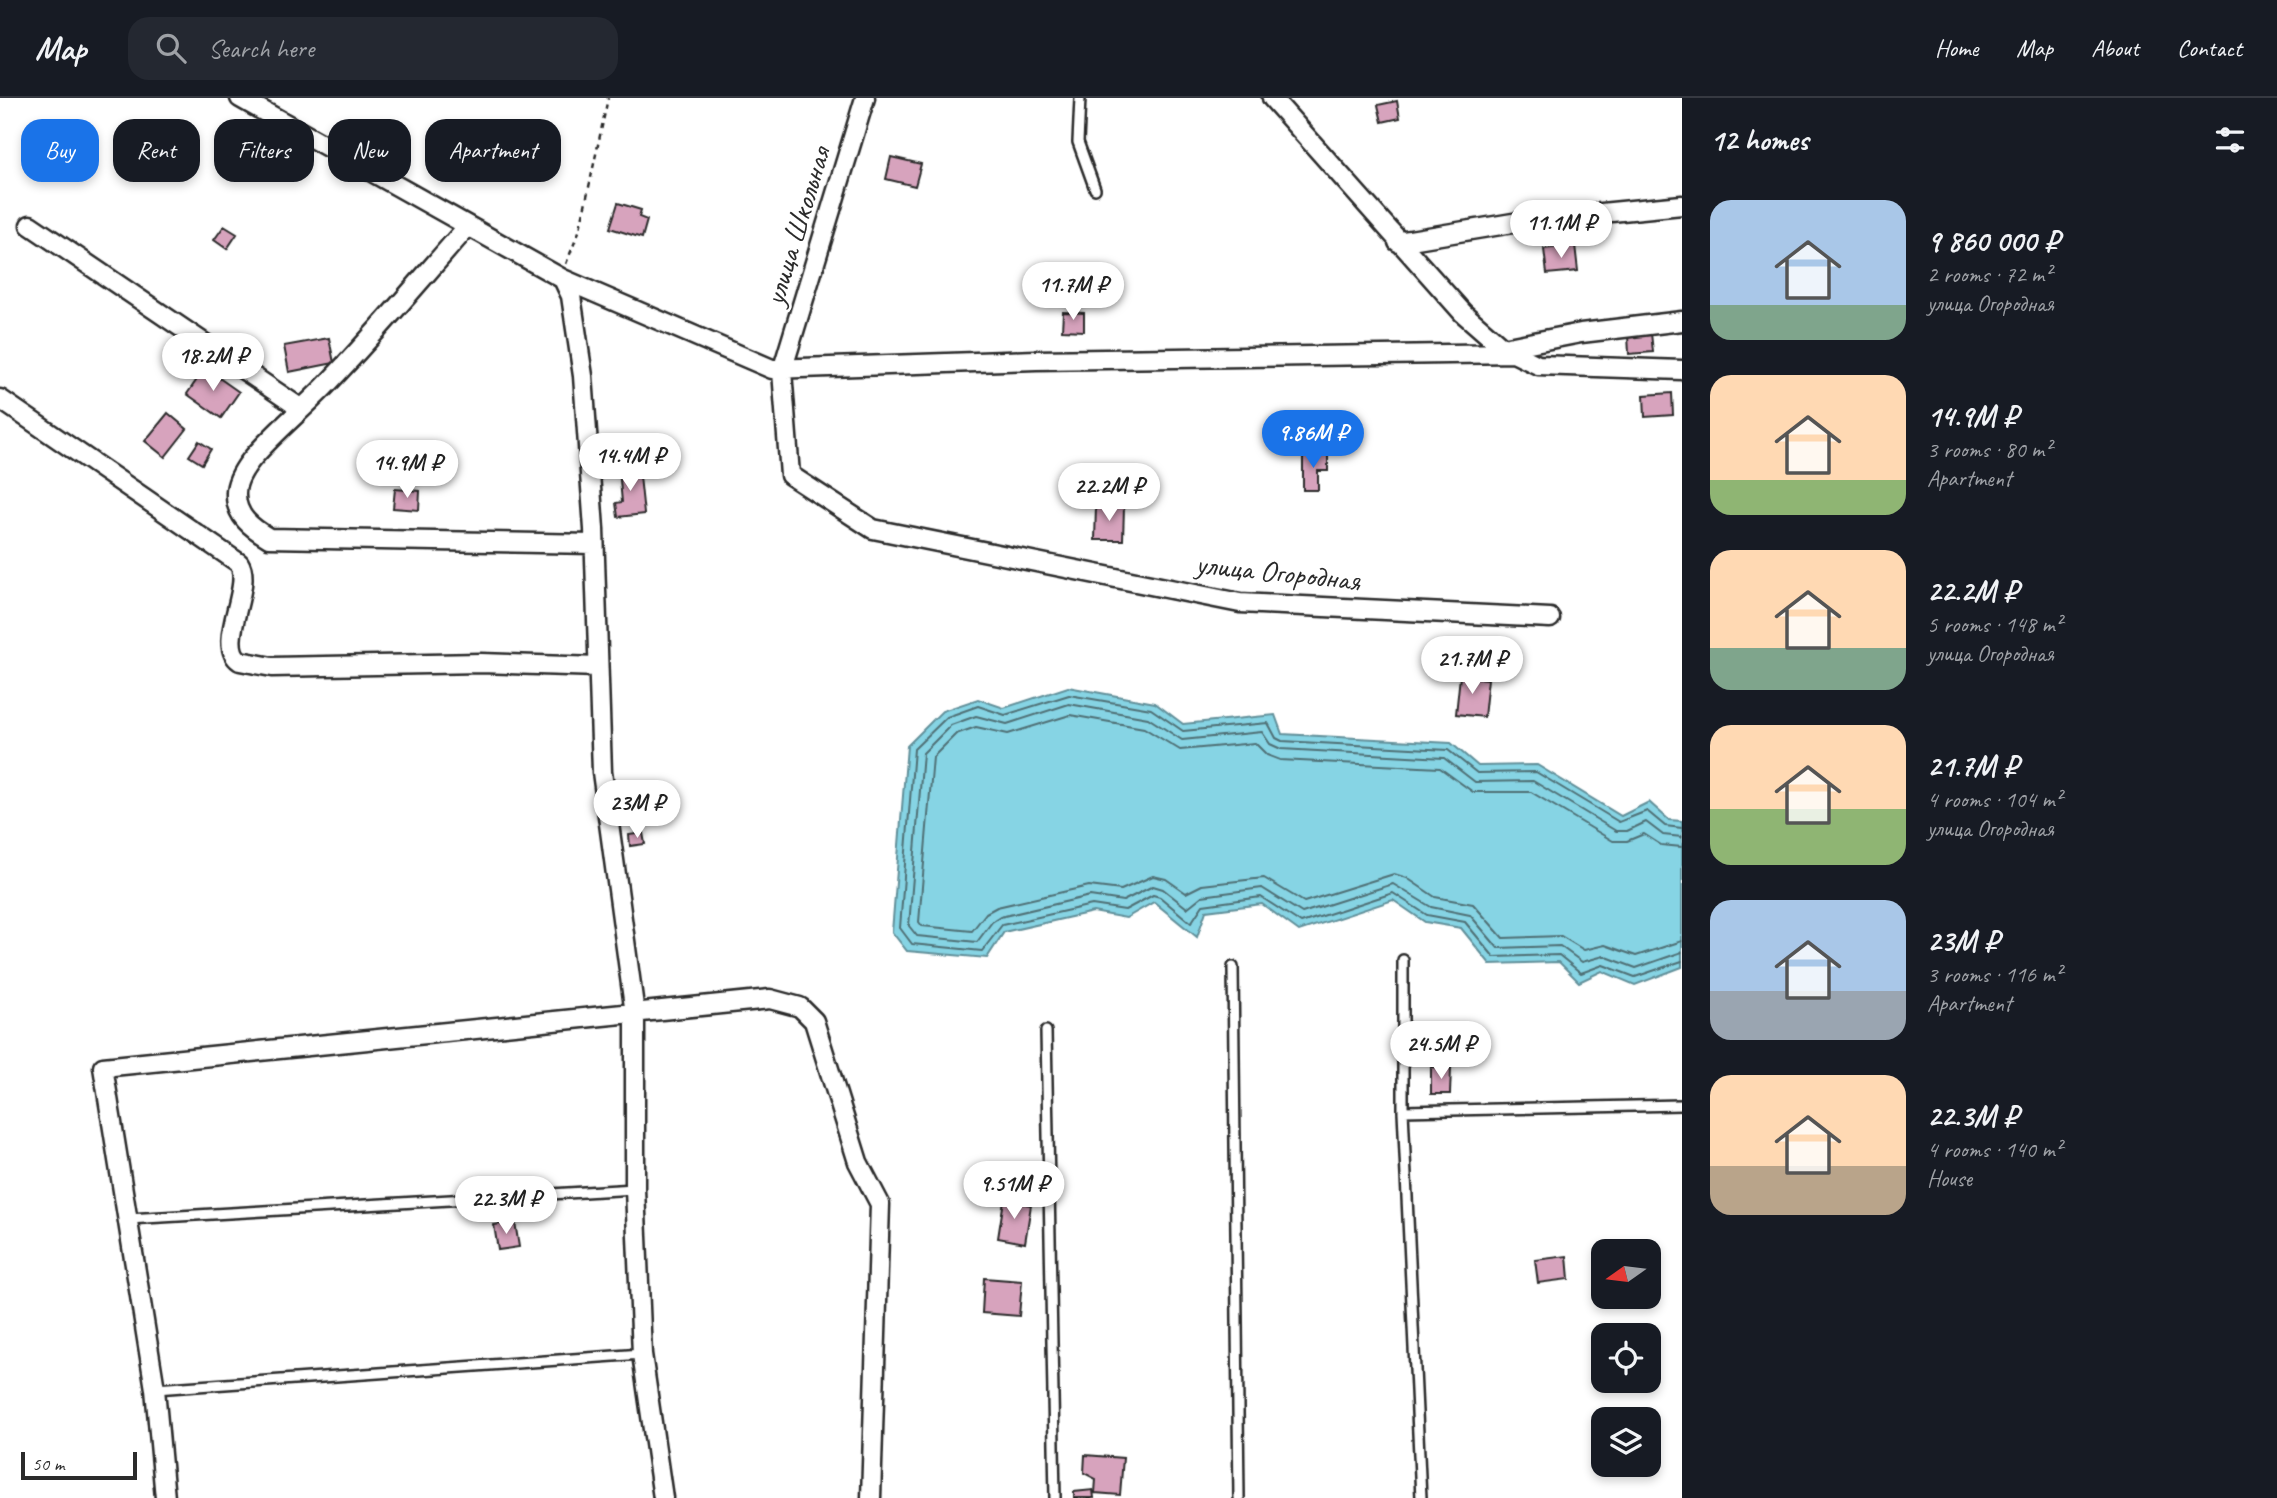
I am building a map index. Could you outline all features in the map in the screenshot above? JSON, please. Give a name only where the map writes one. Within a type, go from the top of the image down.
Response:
[{"type":"street","points":[[240,98],[563,279],[782,371],[1036,360],[1472,356],[1581,333],[1682,321]]},
{"type":"street","name":"улица Школьная","points":[[782,371],[865,98]]},
{"type":"street","points":[[1272,98],[1463,313],[1510,350],[1538,365],[1682,370]]},
{"type":"street","points":[[1398,242],[1531,220],[1682,205]]},
{"type":"street","points":[[30,225],[300,408]]},
{"type":"street","points":[[468,226],[329,383],[300,408],[251,460],[239,480],[236,494],[242,515],[251,526],[269,538],[593,544]]},
{"type":"street","points":[[563,279],[571,296],[583,376],[602,772],[609,839],[635,1014],[635,1189],[642,1354],[663,1498]]},
{"type":"street","name":"улица Огородная","points":[[782,371],[790,475],[873,529],[1241,603],[1550,618]]},
{"type":"street","points":[[0,399],[239,563],[243,569],[243,579],[232,635],[232,650],[240,661],[272,667],[481,663],[598,667]]},
{"type":"street","points":[[165,1498],[155,1390],[103,1067],[770,999],[800,1007],[814,1021],[858,1162],[880,1204],[870,1498]]},
{"type":"lane","points":[[1080,98],[1078,142],[1095,188]]},
{"type":"lane","points":[[1403,960],[1403,1111],[1421,1498]]},
{"type":"lane","points":[[1233,967],[1239,1498]]},
{"type":"lane","points":[[1046,1031],[1055,1498]]},
{"type":"lane","points":[[1403,1111],[1682,1105]]},
{"type":"lane","points":[[128,1219],[635,1189]]},
{"type":"lane","points":[[155,1390],[642,1354]]},
{"type":"path","points":[[563,279],[566,261],[580,229],[608,98]]},
{"type":"water","points":[[1068,687],[1155,703],[1183,724],[1275,715],[1282,734],[1451,743],[1478,766],[1537,765],[1621,816],[1649,802],[1669,820],[1682,821],[1682,967],[1635,985],[1602,971],[1579,982],[1559,962],[1490,964],[1461,928],[1425,922],[1393,900],[1299,931],[1262,904],[1206,911],[1197,937],[1154,902],[1126,918],[1093,912],[1004,932],[987,958],[907,951],[892,932],[907,746],[942,711],[978,699],[1004,708]]},
{"type":"building","points":[[1397,101],[1400,118],[1382,122],[1378,105]]},
{"type":"building","points":[[891,157],[921,164],[915,186],[886,179]]},
{"type":"building","points":[[618,203],[641,210],[639,217],[647,220],[642,238],[610,228]]},
{"type":"building","points":[[224,226],[237,234],[227,249],[214,240]]},
{"type":"building","points":[[1575,245],[1578,271],[1547,274],[1544,249]]},
{"type":"building","points":[[1063,312],[1084,313],[1084,331],[1062,330]]},
{"type":"building","points":[[1651,333],[1653,352],[1629,354],[1628,335]]},
{"type":"building","points":[[329,338],[334,363],[289,372],[284,346]]},
{"type":"building","points":[[205,368],[239,392],[221,418],[187,394]]},
{"type":"building","points":[[1672,393],[1673,415],[1645,417],[1644,395]]},
{"type":"building","points":[[168,413],[187,429],[165,457],[145,441]]},
{"type":"building","points":[[199,441],[211,449],[202,464],[189,456]]},
{"type":"building","points":[[1303,454],[1328,454],[1328,471],[1318,471],[1318,490],[1303,490]]},
{"type":"building","points":[[639,467],[644,514],[618,517],[616,503],[622,502],[619,469]]},
{"type":"building","points":[[395,489],[420,491],[419,510],[393,508]]},
{"type":"building","points":[[1096,506],[1124,507],[1123,540],[1095,540]]},
{"type":"building","points":[[1460,676],[1488,679],[1484,717],[1456,714]]},
{"type":"building","points":[[643,833],[645,844],[630,846],[629,835]]},
{"type":"building","points":[[1431,1067],[1451,1068],[1450,1094],[1431,1094]]},
{"type":"building","points":[[1004,1200],[1031,1205],[1025,1243],[998,1238]]},
{"type":"building","points":[[515,1222],[519,1247],[498,1250],[494,1225]]},
{"type":"building","points":[[1567,1256],[1569,1279],[1538,1283],[1535,1260]]},
{"type":"building","points":[[984,1278],[1022,1281],[1019,1316],[982,1313]]},
{"type":"building","points":[[1085,1455],[1123,1458],[1120,1495],[1095,1493],[1096,1479],[1084,1473]]},
{"type":"building","points":[[1093,1490],[1094,1498],[1074,1498],[1074,1492]]}]
